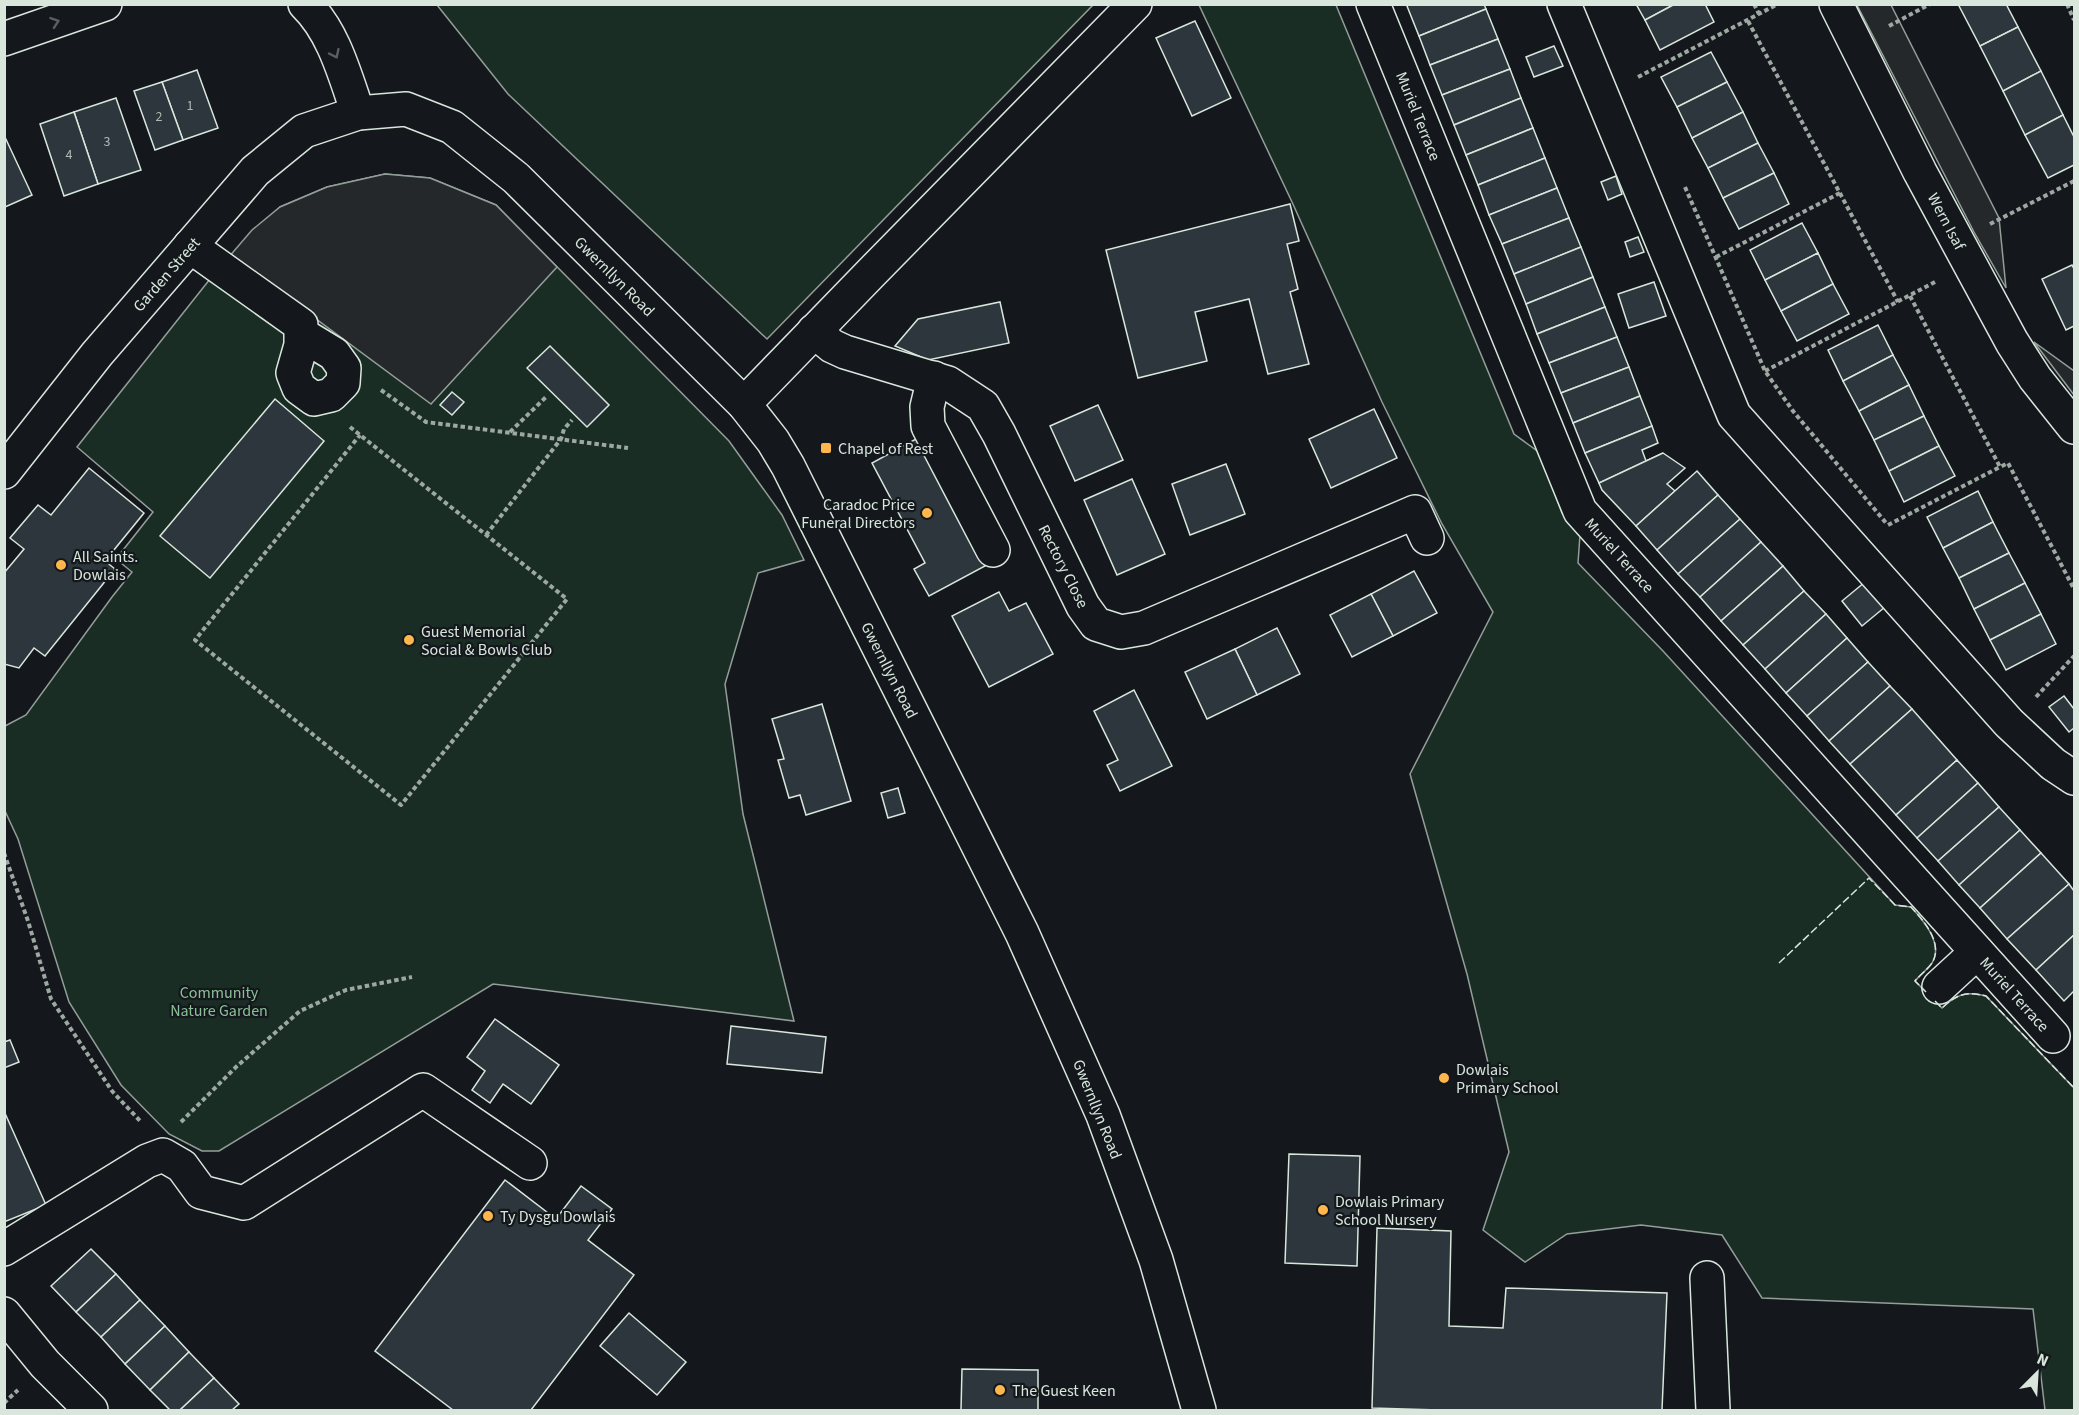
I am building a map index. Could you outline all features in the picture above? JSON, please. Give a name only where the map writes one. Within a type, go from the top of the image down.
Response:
[{"type":"street","points":[[4,39],[105,4]]},
{"type":"street","points":[[305,4],[318,16],[340,64],[358,113]]},
{"type":"street","points":[[744,405],[1135,4]]},
{"type":"street","name":"Muriel Terrace","points":[[1373,4],[1580,511],[2053,1036]]},
{"type":"street","points":[[1564,4],[1734,415],[2009,723],[2053,764],[2074,778]]},
{"type":"street","name":"Wern Isaf","points":[[1836,4],[1920,172],[2012,342],[2035,378],[2074,427]]},
{"type":"street","name":"Gwernllyn Road","points":[[358,113],[406,109],[452,127],[516,178],[744,405],[773,441],[788,466],[1022,933],[1107,1126],[1156,1260],[1199,1410]]},
{"type":"street","name":"Garden Street","points":[[4,472],[97,354],[255,171],[304,131],[358,113]]},
{"type":"street","points":[[190,246],[301,325],[301,334],[301,345],[293,373],[299,388],[314,399],[331,395],[343,383],[344,369],[334,354],[301,334]]},
{"type":"street","name":"Rectory Close","points":[[814,331],[832,346],[845,352],[948,383],[983,406],[1083,606],[1096,624],[1113,630],[1121,632],[1144,628],[1414,512],[1427,538]]},
{"type":"street","points":[[934,378],[927,407],[928,426],[993,550]]},
{"type":"street","name":"Muriel Terrace","points":[[1939,987],[1977,952]]},
{"type":"street","points":[[4,1249],[147,1161],[164,1155],[182,1166],[201,1192],[244,1203],[423,1090],[530,1163]]},
{"type":"street","points":[[1707,1278],[1713,1410]]},
{"type":"street","points":[[4,1314],[45,1364],[91,1410]]},
{"type":"path","points":[[1754,4],[1759,14]]},
{"type":"path","points":[[1638,77],[1778,4]]},
{"type":"path","points":[[1856,42],[1930,4]]},
{"type":"path","points":[[2067,4],[2074,20]]},
{"type":"path","points":[[1748,21],[1898,302]]},
{"type":"path","points":[[1634,66],[1641,86]]},
{"type":"path","points":[[1682,181],[1766,371],[1793,411],[1894,535]]},
{"type":"path","points":[[1957,240],[2074,181]]},
{"type":"path","points":[[1716,257],[1840,193]]},
{"type":"path","points":[[1766,371],[1944,278]]},
{"type":"path","points":[[1910,296],[2000,467]]},
{"type":"path","points":[[344,369],[355,372],[426,422],[628,448]]},
{"type":"path","points":[[1772,390],[1776,386]]},
{"type":"path","points":[[509,433],[546,397]]},
{"type":"path","points":[[314,399],[360,435],[567,599],[401,805],[195,640],[360,435]]},
{"type":"path","points":[[486,535],[561,439],[564,429],[572,420]]},
{"type":"path","points":[[1888,525],[2008,463],[2074,589]]},
{"type":"path","points":[[2037,696],[2074,656]]},
{"type":"path","points":[[4,853],[28,921],[51,999],[112,1091],[155,1137],[164,1155]]},
{"type":"path","points":[[164,1155],[169,1134],[236,1067],[300,1011],[346,990],[412,977]]},
{"type":"green space","points":[[437,5],[1093,5],[767,339],[508,94]]},
{"type":"green space","points":[[1199,5],[1336,5],[1514,434],[1540,453],[1562,513],[1580,535],[1578,563],[1663,651],[1895,905],[1911,907],[1921,919],[1934,940],[1935,956],[1930,966],[1915,981],[1942,1008],[1962,995],[1986,996],[2074,1088],[2074,1410],[2045,1410],[2033,1309],[1762,1298],[1722,1235],[1641,1225],[1567,1234],[1525,1262],[1483,1230],[1509,1152],[1467,974],[1410,774],[1493,612],[1442,524],[1382,402],[1292,202]]},
{"type":"green space","name":"Guest Memorial Social & Bowls Club","points":[[385,174],[430,178],[496,205],[729,441],[782,515],[804,560],[758,573],[725,684],[743,814],[794,1021],[493,984],[219,1151],[202,1151],[169,1134],[121,1085],[69,1002],[18,839],[5,811],[5,726],[26,715],[132,572],[116,559],[153,512],[77,447],[210,279],[280,207],[327,187]]},
{"type":"shaded area","points":[[1857,5],[1891,5],[1999,218],[2006,288],[1974,232]]},
{"type":"shaded area","points":[[385,174],[430,178],[496,205],[557,267],[431,404],[316,319],[210,279],[252,230],[280,207],[327,187]]},
{"type":"shaded area","points":[[2034,342],[2074,371],[2074,395]]},
{"type":"building","points":[[1410,4],[1484,4],[1486,9],[1419,36],[1407,6]]},
{"type":"building","points":[[1636,4],[1675,4],[1645,20]]},
{"type":"building","points":[[1675,4],[1705,4],[1714,22],[1660,50],[1645,20]]},
{"type":"building","points":[[1958,4],[2006,4],[2018,27],[1980,46]]},
{"type":"building","points":[[1486,9],[1498,39],[1430,65],[1419,36]]},
{"type":"building","points":[[1195,21],[1231,98],[1192,116],[1156,38]]},
{"type":"building","points":[[2018,27],[2041,71],[2003,91],[1980,46]]},
{"type":"building","points":[[1498,39],[1510,69],[1442,95],[1430,65]]},
{"type":"building","points":[[1554,46],[1563,66],[1534,77],[1526,57]]},
{"type":"building","points":[[1711,52],[1727,82],[1677,107],[1661,77]]},
{"type":"building","points":[[1510,69],[1521,98],[1454,125],[1442,95]]},
{"type":"building","points":[[197,70],[218,128],[183,140],[162,82]]},
{"type":"building","points":[[2041,71],[2063,115],[2025,135],[2003,91]]},
{"type":"building","points":[[162,82],[183,140],[155,150],[134,91]]},
{"type":"building","points":[[1727,82],[1743,112],[1692,138],[1677,107]]},
{"type":"building","points":[[116,98],[141,170],[98,184],[74,112]]},
{"type":"building","points":[[1521,98],[1533,128],[1466,155],[1454,125]]},
{"type":"building","points":[[74,112],[98,184],[64,196],[40,124]]},
{"type":"building","points":[[1743,112],[1758,143],[1708,168],[1692,138]]},
{"type":"building","points":[[2063,115],[2074,137],[2074,165],[2048,178],[2025,135]]},
{"type":"building","points":[[1533,128],[1545,158],[1478,185],[1466,155]]},
{"type":"building","points":[[4,135],[32,195],[5,207],[4,207]]},
{"type":"building","points":[[1758,143],[1774,173],[1723,198],[1708,168]]},
{"type":"building","points":[[1545,158],[1557,188],[1489,215],[1478,185]]},
{"type":"building","points":[[1774,173],[1789,204],[1739,229],[1723,198]]},
{"type":"building","points":[[1616,176],[1622,194],[1608,200],[1601,182]]},
{"type":"building","points":[[1557,188],[1569,218],[1502,244],[1489,215]]},
{"type":"building","points":[[1290,204],[1299,241],[1287,244],[1298,289],[1290,292],[1309,364],[1268,374],[1249,299],[1195,312],[1207,361],[1138,378],[1106,250]]},
{"type":"building","points":[[1569,218],[1581,247],[1514,274],[1502,244]]},
{"type":"building","points":[[1802,223],[1818,253],[1765,280],[1750,250]]},
{"type":"building","points":[[1638,237],[1644,252],[1630,257],[1625,242]]},
{"type":"building","points":[[1581,247],[1593,277],[1526,304],[1514,274]]},
{"type":"building","points":[[1818,253],[1833,284],[1781,311],[1765,280]]},
{"type":"building","points":[[2072,265],[2074,269],[2074,326],[2066,330],[2042,279]]},
{"type":"building","points":[[1593,277],[1605,307],[1537,334],[1526,304]]},
{"type":"building","points":[[1654,282],[1666,316],[1629,328],[1618,294]]},
{"type":"building","points":[[1833,284],[1849,314],[1797,341],[1781,311]]},
{"type":"building","points":[[1000,302],[1009,343],[928,360],[895,346],[918,319]]},
{"type":"building","points":[[1605,307],[1617,337],[1549,363],[1537,334]]},
{"type":"building","points":[[1878,325],[1893,355],[1843,381],[1828,350]]},
{"type":"building","points":[[1617,337],[1629,367],[1561,393],[1549,363]]},
{"type":"building","points":[[550,346],[609,405],[587,427],[527,368]]},
{"type":"building","points":[[1893,355],[1909,385],[1859,411],[1843,381]]},
{"type":"building","points":[[1629,367],[1640,396],[1573,423],[1561,393]]},
{"type":"building","points":[[1909,385],[1924,416],[1874,440],[1859,411]]},
{"type":"building","points":[[452,392],[464,402],[452,415],[440,405]]},
{"type":"building","points":[[1640,396],[1652,426],[1585,453],[1573,423]]},
{"type":"building","points":[[275,399],[324,441],[210,578],[160,536]]},
{"type":"building","points":[[1098,405],[1123,460],[1075,481],[1050,426]]},
{"type":"building","points":[[1374,409],[1397,458],[1331,488],[1309,439]]},
{"type":"building","points":[[1924,416],[1939,446],[1889,471],[1874,440]]},
{"type":"building","points":[[1652,426],[1658,443],[1642,450],[1646,461],[1599,483],[1585,453]]},
{"type":"building","name":"Caradoc Price Funeral Directors","points":[[916,439],[985,566],[929,596],[914,569],[925,563],[872,463]]},
{"type":"building","points":[[1939,446],[1955,476],[1904,502],[1889,471]]},
{"type":"building","points":[[1663,453],[1685,468],[1667,484],[1675,491],[1636,526],[1602,490],[1599,483]]},
{"type":"building","points":[[1226,464],[1245,514],[1190,535],[1172,484]]},
{"type":"building","name":"All Saints. Dowlais","points":[[89,468],[144,513],[105,561],[115,569],[45,656],[34,648],[19,668],[4,664],[4,573],[24,549],[10,538],[38,505],[51,515]]},
{"type":"building","points":[[1697,471],[1718,495],[1657,550],[1636,526]]},
{"type":"building","points":[[1132,479],[1165,554],[1117,575],[1084,500]]},
{"type":"building","points":[[1978,491],[1993,522],[1943,548],[1927,517]]},
{"type":"building","points":[[1718,495],[1740,519],[1678,574],[1657,550]]},
{"type":"building","points":[[1740,519],[1761,542],[1700,597],[1678,574]]},
{"type":"building","points":[[1993,522],[2009,553],[1959,578],[1943,548]]},
{"type":"building","points":[[1761,542],[1783,566],[1721,621],[1700,597]]},
{"type":"building","points":[[2009,553],[2025,583],[1974,609],[1959,578]]},
{"type":"building","points":[[1783,566],[1804,591],[1743,645],[1721,621]]},
{"type":"building","points":[[1414,571],[1437,613],[1393,636],[1371,594]]},
{"type":"building","points":[[1865,582],[1885,607],[1862,626],[1842,601]]},
{"type":"building","points":[[2025,583],[2041,614],[1990,640],[1974,609]]},
{"type":"building","points":[[1804,591],[1826,614],[1765,669],[1743,645]]},
{"type":"building","points":[[999,592],[1009,611],[1026,603],[1053,654],[989,687],[952,616]]},
{"type":"building","points":[[1371,594],[1393,636],[1352,657],[1330,615]]},
{"type":"building","points":[[1826,614],[1847,638],[1786,693],[1765,669]]},
{"type":"building","points":[[2041,614],[2056,644],[2006,670],[1990,640]]},
{"type":"building","points":[[1277,628],[1300,674],[1257,695],[1235,649]]},
{"type":"building","points":[[1847,638],[1868,662],[1807,716],[1786,693]]},
{"type":"building","points":[[1235,649],[1257,695],[1207,719],[1185,672]]},
{"type":"building","points":[[1868,662],[1890,686],[1829,741],[1807,716]]},
{"type":"building","points":[[1890,686],[1912,709],[1850,764],[1829,741]]},
{"type":"building","points":[[1134,690],[1172,766],[1120,791],[1107,765],[1118,760],[1094,711]]},
{"type":"building","points":[[2064,696],[2074,709],[2074,728],[2069,732],[2049,707]]},
{"type":"building","points":[[822,704],[851,801],[806,815],[800,795],[789,798],[778,760],[784,759],[772,719]]},
{"type":"building","points":[[1912,709],[1957,760],[1896,815],[1850,764]]},
{"type":"building","points":[[1957,760],[1978,783],[1917,838],[1896,815]]},
{"type":"building","points":[[1978,783],[1999,807],[1938,861],[1917,838]]},
{"type":"building","points":[[898,788],[905,813],[888,818],[881,793]]},
{"type":"building","points":[[1999,807],[2020,830],[1959,885],[1938,861]]},
{"type":"building","points":[[2020,830],[2041,853],[1980,908],[1959,885]]},
{"type":"building","points":[[2041,853],[2069,884],[2007,939],[1980,908]]},
{"type":"building","points":[[2069,884],[2074,891],[2074,935],[2036,970],[2007,939]]},
{"type":"building","points":[[2074,935],[2074,991],[2064,1001],[2036,970]]},
{"type":"building","points":[[495,1019],[559,1065],[531,1104],[503,1084],[490,1103],[472,1090],[485,1071],[467,1057]]},
{"type":"building","points":[[731,1026],[826,1037],[822,1073],[727,1064]]},
{"type":"building","points":[[10,1040],[19,1062],[4,1068],[4,1042]]},
{"type":"building","points":[[4,1111],[46,1205],[4,1222]]},
{"type":"building","name":"Dowlais Primary School Nursery","points":[[1289,1154],[1360,1156],[1357,1266],[1285,1263]]},
{"type":"building","points":[[505,1180],[556,1219],[581,1186],[612,1209],[588,1240],[634,1275],[531,1410],[453,1410],[375,1351]]},
{"type":"building","points":[[1377,1228],[1451,1231],[1449,1326],[1503,1328],[1506,1288],[1667,1293],[1662,1410],[1372,1408]]},
{"type":"building","points":[[91,1249],[116,1274],[76,1312],[51,1286]]},
{"type":"building","points":[[116,1274],[140,1300],[101,1337],[76,1312]]},
{"type":"building","points":[[140,1300],[165,1326],[125,1364],[101,1337]]},
{"type":"building","points":[[629,1313],[686,1362],[657,1395],[600,1346]]},
{"type":"building","points":[[165,1326],[189,1352],[150,1390],[125,1364]]},
{"type":"building","points":[[189,1352],[214,1378],[180,1410],[170,1410],[150,1390]]},
{"type":"building","name":"The Guest Keen","points":[[962,1369],[1038,1370],[1038,1410],[961,1410]]},
{"type":"building","points":[[214,1378],[239,1404],[232,1410],[180,1410]]},
{"type":"fence","points":[[1779,963],[1869,878],[1895,905],[1911,907],[1930,932],[1934,940],[1935,955],[1932,963],[1915,981],[1926,992]]},
{"type":"fence","points":[[1935,1001],[1942,1008],[1962,995],[1986,996],[2074,1088]]},
{"type":"place","name":"Chapel of Rest","points":[[826,448]]},
{"type":"place","name":"Caradoc Price Funeral Directors","points":[[927,513]]},
{"type":"place","name":"All Saints. Dowlais","points":[[61,565]]},
{"type":"place","name":"Guest Memorial Social & Bowls Club","points":[[409,640]]},
{"type":"place","name":"Dowlais Primary School","points":[[1444,1078]]},
{"type":"place","name":"Dowlais Primary School Nursery","points":[[1323,1210]]},
{"type":"place","name":"Ty Dysgu Dowlais","points":[[488,1216]]},
{"type":"place","name":"The Guest Keen","points":[[1000,1390]]},
{"type":"park label","name":"Community Nature Garden","points":[[219,1001]]}]
